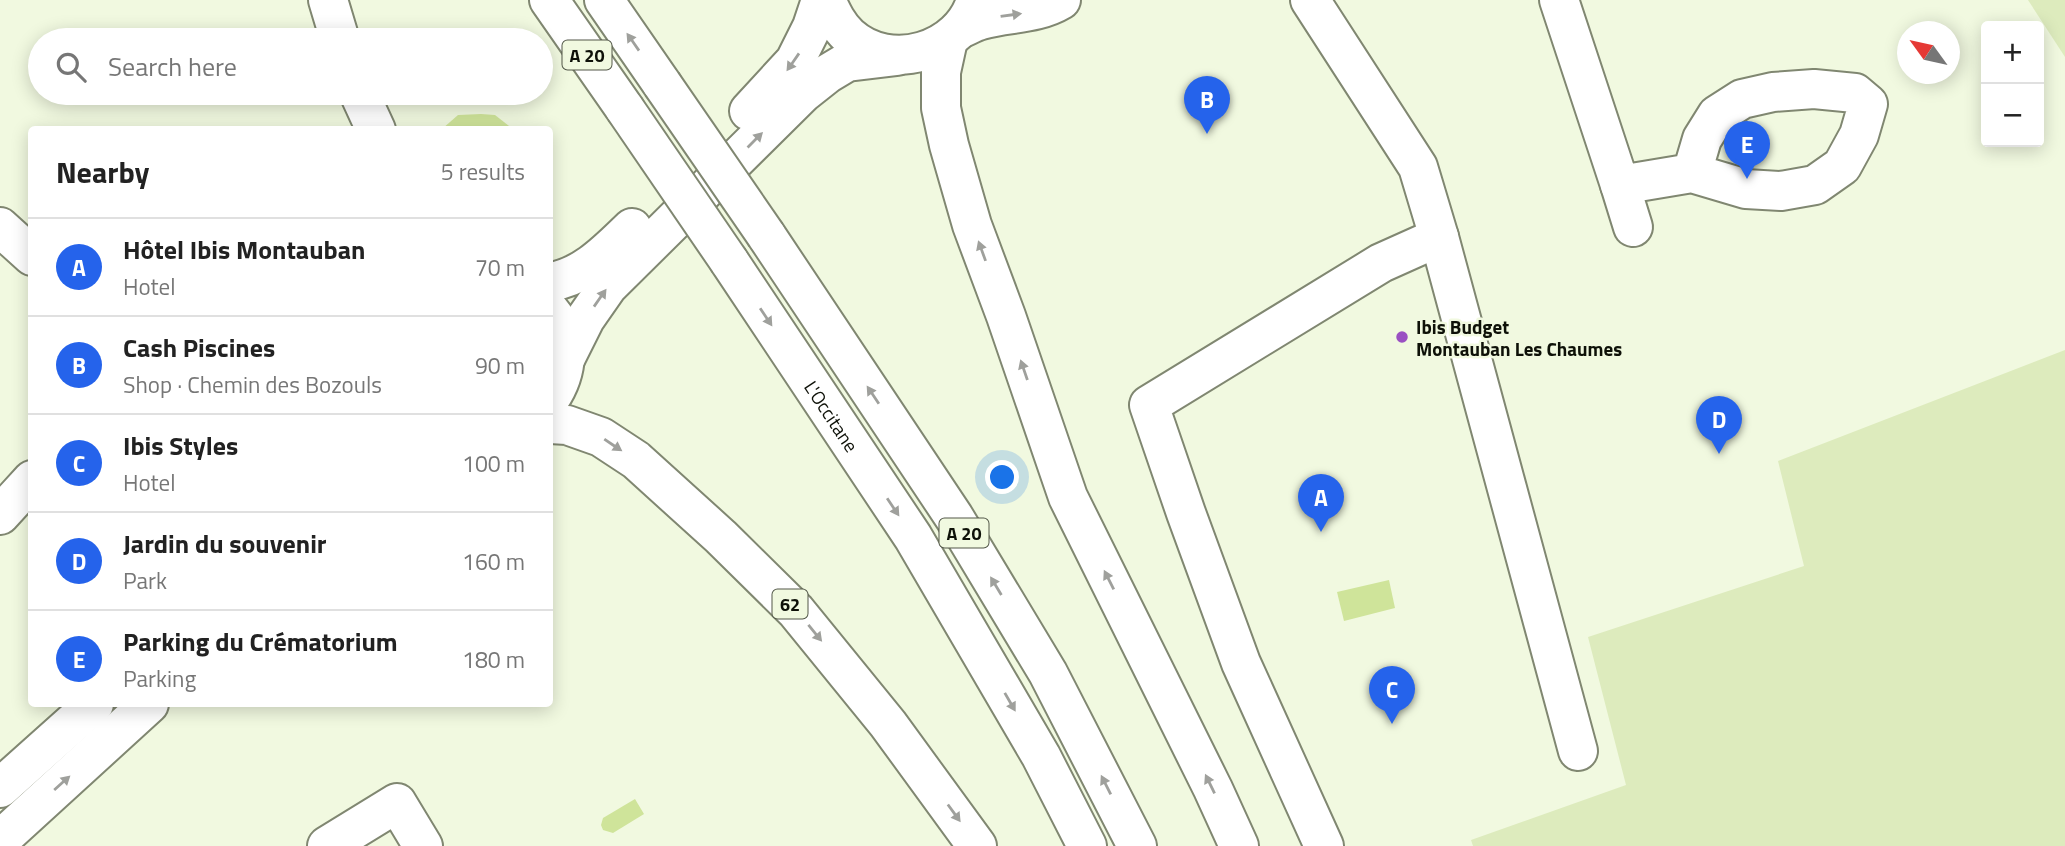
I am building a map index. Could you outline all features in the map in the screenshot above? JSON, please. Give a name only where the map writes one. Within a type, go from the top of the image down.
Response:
[{"type":"main road","points":[[328,0],[336,28]]},
{"type":"main road","name":"L'Occitane","points":[[549,0],[729,261],[913,537],[1041,756],[1087,846]]},
{"type":"main road","name":"A 20","points":[[604,0],[766,235],[961,529],[1048,673],[1137,846]]},
{"type":"main road","points":[[824,0],[833,17],[850,37],[872,50],[897,56]]},
{"type":"main road","points":[[553,281],[583,271],[607,252],[772,87],[795,61],[824,0]]},
{"type":"main road","points":[[553,394],[562,379],[566,356],[585,319],[608,286],[803,93],[827,74],[847,62],[924,52],[962,23],[1028,13],[1061,0]]},
{"type":"main road","points":[[1310,0],[1418,167],[1578,751]]},
{"type":"main road","points":[[1559,0],[1633,227]]},
{"type":"main road","points":[[962,23],[941,72],[941,108],[972,225],[1068,497],[1239,846]]},
{"type":"main road","points":[[365,105],[374,126]]},
{"type":"main road","points":[[1620,185],[1692,173]]},
{"type":"main road","points":[[0,227],[28,252]]},
{"type":"main road","points":[[1324,846],[1241,663],[1149,405],[1381,263],[1439,237]]},
{"type":"main road","points":[[553,316],[563,334],[566,356]]},
{"type":"main road","name":"62","points":[[553,424],[567,425],[601,437],[636,460],[722,537],[796,611],[888,724],[977,846]]},
{"type":"main road","points":[[0,515],[28,484]]},
{"type":"main road","points":[[0,788],[91,707]]},
{"type":"main road","points":[[5,829],[101,707]]},
{"type":"main road","points":[[5,829],[146,707]]},
{"type":"main road","points":[[327,846],[397,803],[423,846]]},
{"type":"shaded area","points":[[2028,0],[2065,0],[2065,57],[2044,21]]},
{"type":"shaded area","points":[[458,115],[495,115],[509,126],[445,126]]},
{"type":"shaded area","points":[[2065,350],[2065,846],[1473,846],[1471,840],[1626,785],[1588,637],[1804,566],[1778,461]]},
{"type":"shaded area","points":[[1389,580],[1395,608],[1344,621],[1337,592]]},
{"type":"shaded area","points":[[635,799],[644,814],[613,833],[603,830],[603,818]]},
{"type":"place","name":"Cash Piscines","points":[[1207,134]]},
{"type":"place","name":"Parking du Crématorium","points":[[1747,179]]},
{"type":"place","name":"Ibis Budget Montauban Les Chaumes","points":[[1402,337]]},
{"type":"place","name":"Jardin du souvenir","points":[[1719,454]]},
{"type":"place","name":"Hôtel Ibis Montauban","points":[[1321,532]]},
{"type":"place","name":"Ibis Styles","points":[[1392,724]]}]
